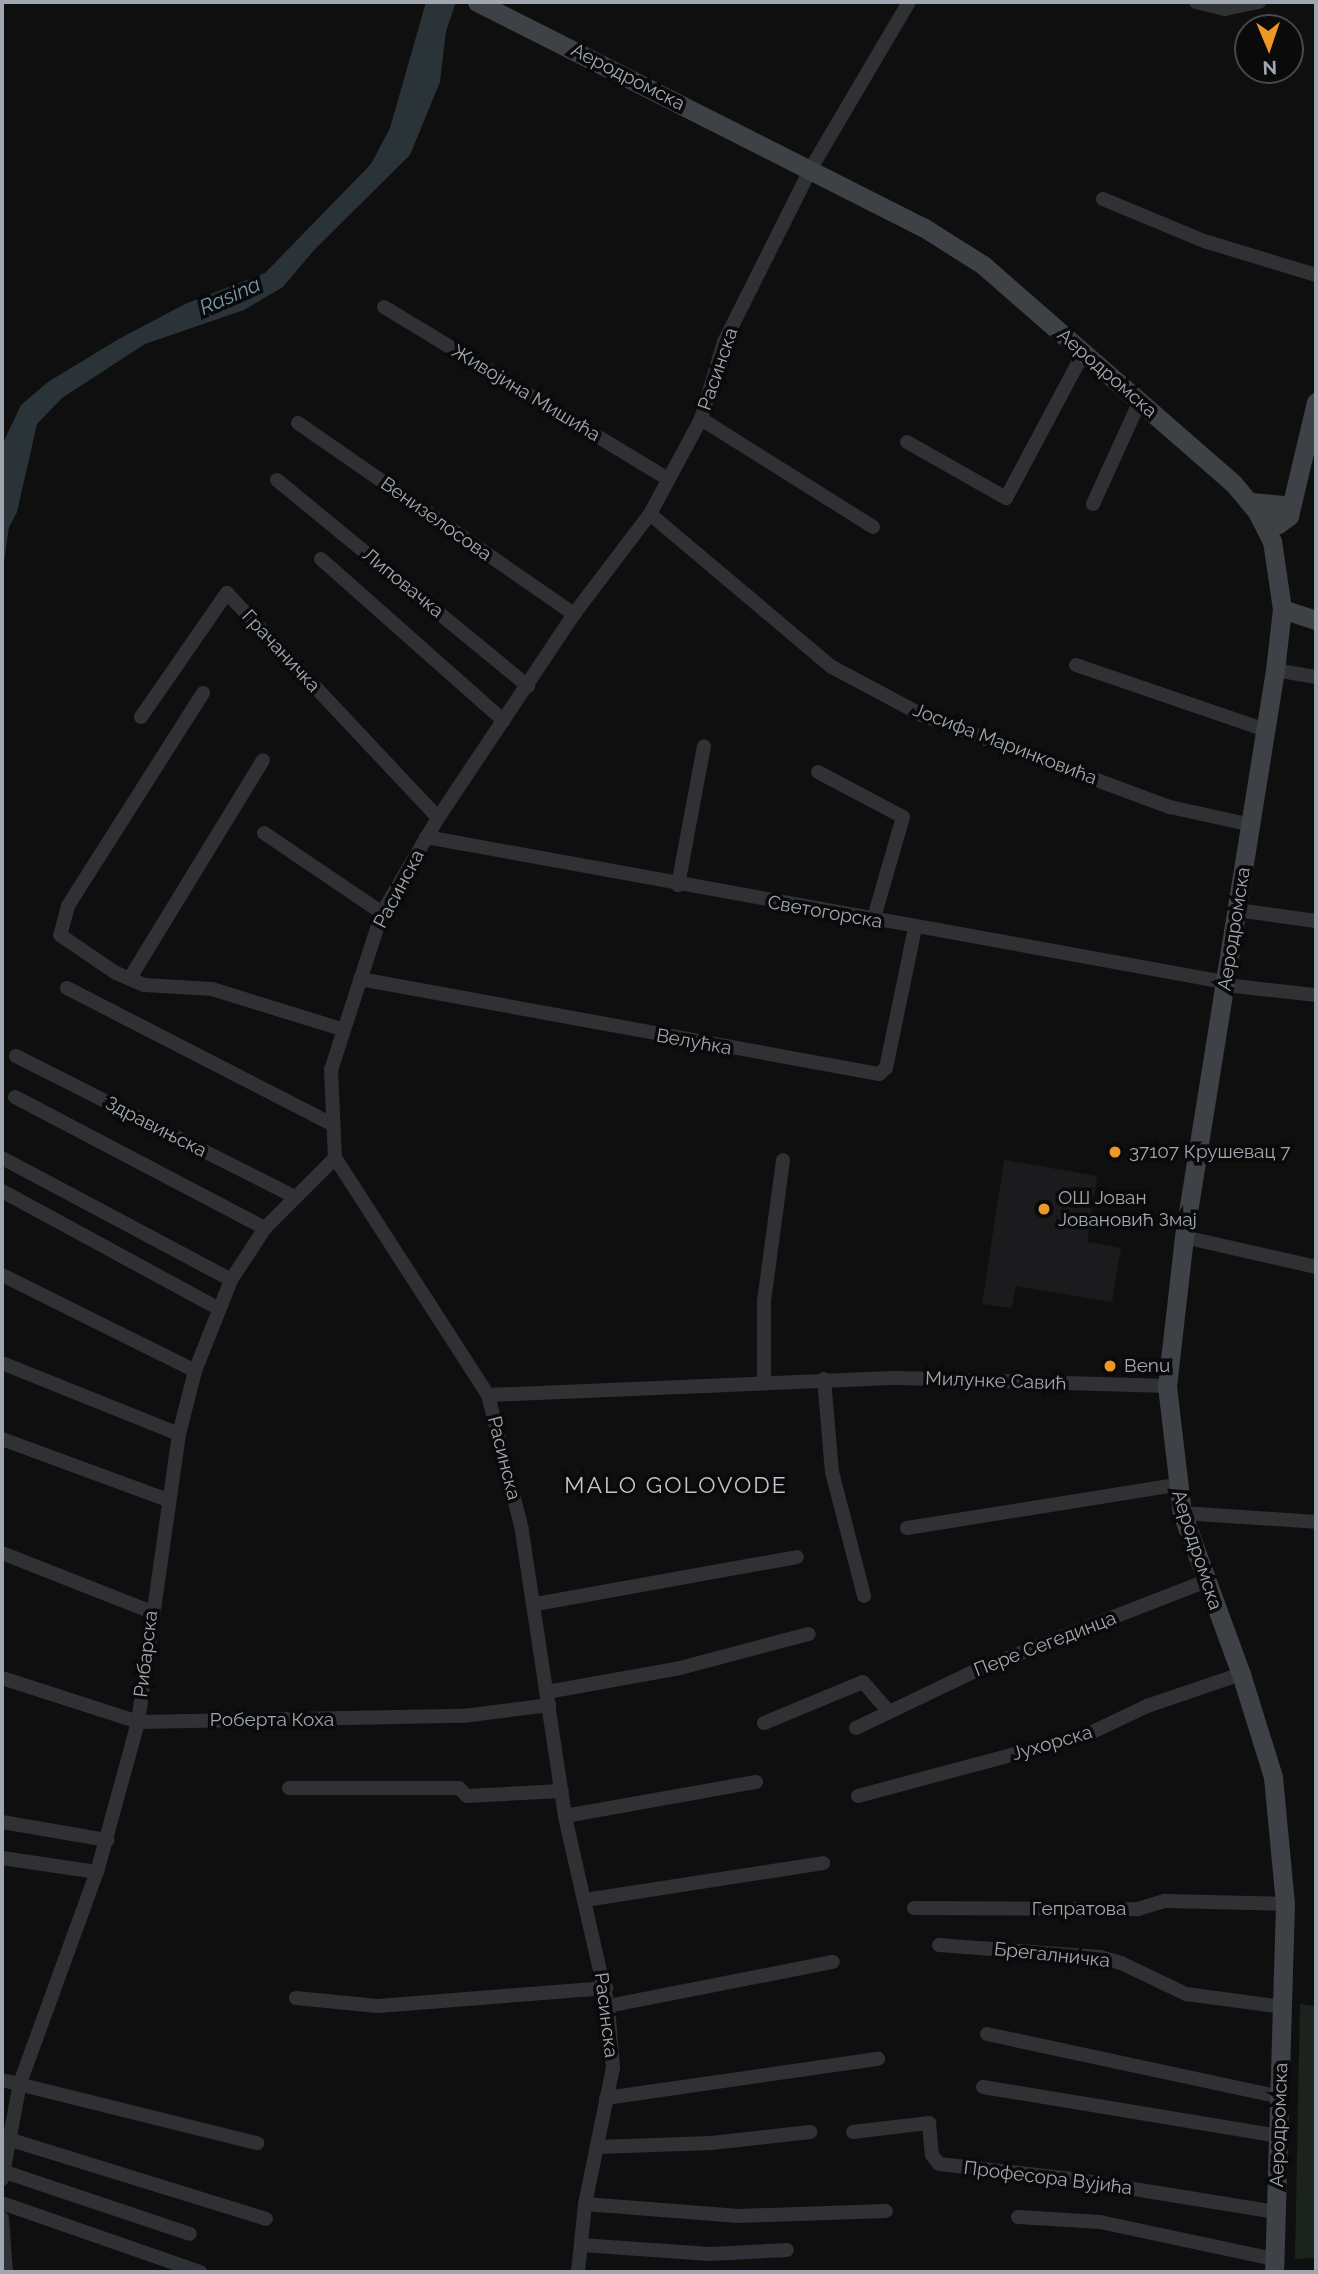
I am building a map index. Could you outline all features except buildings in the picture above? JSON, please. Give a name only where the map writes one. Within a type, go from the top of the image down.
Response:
[{"type":"street","name":"Аеродромска","points":[[477,2],[923,227],[983,265],[1140,401],[1250,502],[1279,517],[1282,609],[1275,670],[1237,910],[1228,985],[1184,1237],[1167,1386],[1175,1485],[1182,1513],[1205,1582],[1241,1674],[1273,1777],[1285,1904],[1274,2266]]},
{"type":"street","name":"Расинска","points":[[578,2272],[585,2204],[613,2068],[606,1988],[565,1816],[536,1604],[488,1395],[335,1158],[330,1123],[331,1070],[341,1029],[382,913],[438,818],[574,614],[650,514],[701,419],[724,342],[810,170],[909,2]]},
{"type":"street","points":[[1196,2],[1225,9],[1259,2]]},
{"type":"street","points":[[1103,200],[1204,241],[1316,275]]},
{"type":"street","name":"Живојина Мишића","points":[[384,307],[668,480]]},
{"type":"street","points":[[907,442],[1006,498],[1084,352]]},
{"type":"street","points":[[1093,504],[1140,401]]},
{"type":"street","points":[[1279,573],[1279,517],[1316,402]]},
{"type":"street","points":[[701,419],[873,527]]},
{"type":"street","name":"Венизелосова","points":[[298,423],[574,614]]},
{"type":"street","name":"Липовачка","points":[[277,480],[528,686]]},
{"type":"street","points":[[1250,502],[1279,517]]},
{"type":"street","name":"Јосифа Маринковића","points":[[650,514],[832,667],[922,715],[1170,807],[1252,825]]},
{"type":"street","points":[[321,559],[504,721]]},
{"type":"street","name":"Грачаничка","points":[[141,716],[227,593],[438,818]]},
{"type":"street","points":[[1282,609],[1316,620]]},
{"type":"street","points":[[1076,666],[1266,730]]},
{"type":"street","points":[[1275,670],[1316,677]]},
{"type":"street","points":[[203,693],[162,753],[59,928],[64,940],[150,987],[212,989],[341,1029]]},
{"type":"street","points":[[678,885],[704,746]]},
{"type":"street","points":[[130,978],[263,760]]},
{"type":"street","points":[[818,772],[903,817],[873,921]]},
{"type":"street","points":[[264,833],[382,913]]},
{"type":"street","name":"Светогорска","points":[[426,837],[1228,985],[1316,995]]},
{"type":"street","points":[[1237,910],[1316,921]]},
{"type":"street","name":"Велућка","points":[[360,979],[878,1074],[886,1068],[915,928]]},
{"type":"street","points":[[67,988],[330,1123]]},
{"type":"street","name":"Здравињска","points":[[16,1056],[295,1197]]},
{"type":"street","points":[[15,1097],[265,1228]]},
{"type":"street","points":[[2,1158],[231,1280]]},
{"type":"street","name":"Рибарска","points":[[2,2179],[20,2083],[97,1872],[138,1722],[168,1500],[179,1434],[195,1371],[231,1280],[265,1228],[335,1158]]},
{"type":"street","points":[[764,1383],[764,1301],[783,1160]]},
{"type":"street","points":[[2,1191],[219,1309]]},
{"type":"street","points":[[1184,1237],[1316,1267]]},
{"type":"street","points":[[2,1275],[195,1371]]},
{"type":"street","points":[[2,1363],[179,1434]]},
{"type":"street","points":[[824,1379],[832,1472],[864,1596]]},
{"type":"street","name":"Милунке Савић","points":[[488,1395],[824,1379],[1167,1386]]},
{"type":"street","points":[[2,1439],[168,1500]]},
{"type":"street","points":[[907,1528],[1175,1485]]},
{"type":"street","points":[[1182,1513],[1316,1522]]},
{"type":"street","points":[[2,1553],[152,1612]]},
{"type":"street","points":[[536,1604],[797,1557]]},
{"type":"street","name":"Пере Сегединца","points":[[856,1728],[977,1670],[1205,1582]]},
{"type":"street","name":"Роберта Коха","points":[[2,1678],[138,1722],[463,1716],[680,1668],[809,1634]]},
{"type":"street","name":"Јухорска","points":[[858,1796],[1086,1735],[1147,1706],[1241,1674]]},
{"type":"street","points":[[764,1723],[863,1682],[889,1712]]},
{"type":"street","points":[[565,1816],[756,1782]]},
{"type":"street","points":[[289,1788],[459,1788],[467,1796],[562,1791]]},
{"type":"street","points":[[2,1822],[107,1840]]},
{"type":"street","points":[[2,1857],[97,1872]]},
{"type":"street","points":[[585,1900],[822,1863]]},
{"type":"street","name":"Гепратова","points":[[914,1908],[1138,1909],[1165,1901],[1285,1904]]},
{"type":"street","name":"Брегалничка","points":[[939,1945],[1100,1957],[1121,1963],[1186,1994],[1283,2007]]},
{"type":"street","points":[[608,2006],[833,1962]]},
{"type":"street","points":[[296,1998],[379,2006],[606,1988]]},
{"type":"street","points":[[987,2034],[1281,2098]]},
{"type":"street","points":[[606,2098],[878,2059]]},
{"type":"street","points":[[2,2080],[157,2121],[257,2143]]},
{"type":"street","points":[[983,2087],[1279,2136]]},
{"type":"street","name":"Професора Вујића","points":[[853,2132],[929,2123],[932,2155],[939,2164],[1072,2179],[1276,2212]]},
{"type":"street","points":[[597,2147],[712,2143],[810,2132]]},
{"type":"street","points":[[8,2139],[266,2219]]},
{"type":"street","points":[[2,2171],[190,2234]]},
{"type":"street","points":[[2,2203],[201,2272]]},
{"type":"street","points":[[585,2204],[736,2216],[886,2211]]},
{"type":"street","points":[[1018,2217],[1100,2222],[1274,2266]]},
{"type":"street","points":[[2,2218],[6,2272]]},
{"type":"street","points":[[580,2245],[710,2253],[787,2250]]},
{"type":"shaded area","name":"ОШ Јован Јовановић Змај","points":[[1004,1160],[1097,1176],[1087,1242],[1121,1248],[1112,1302],[1016,1286],[1012,1308],[982,1304]]},
{"type":"shaded area","points":[[1300,2004],[1316,2006],[1316,2258],[1295,2259]]},
{"type":"water","name":"Rasina","points":[[426,2],[456,2],[446,31],[440,82],[410,155],[315,249],[283,287],[244,310],[145,344],[62,398],[37,424],[17,512],[9,527],[2,576],[2,445],[21,405],[48,382],[117,340],[185,304],[265,273],[371,164],[390,128]]},
{"type":"place","name":"37107 Крушевац 7","points":[[1115,1152]]},
{"type":"place","name":"ОШ Јован Јовановић Змај","points":[[1044,1209]]},
{"type":"place","name":"Benu","points":[[1110,1366]]},
{"type":"district","name":"MALO GOLOVODE","points":[[676,1485]]}]
